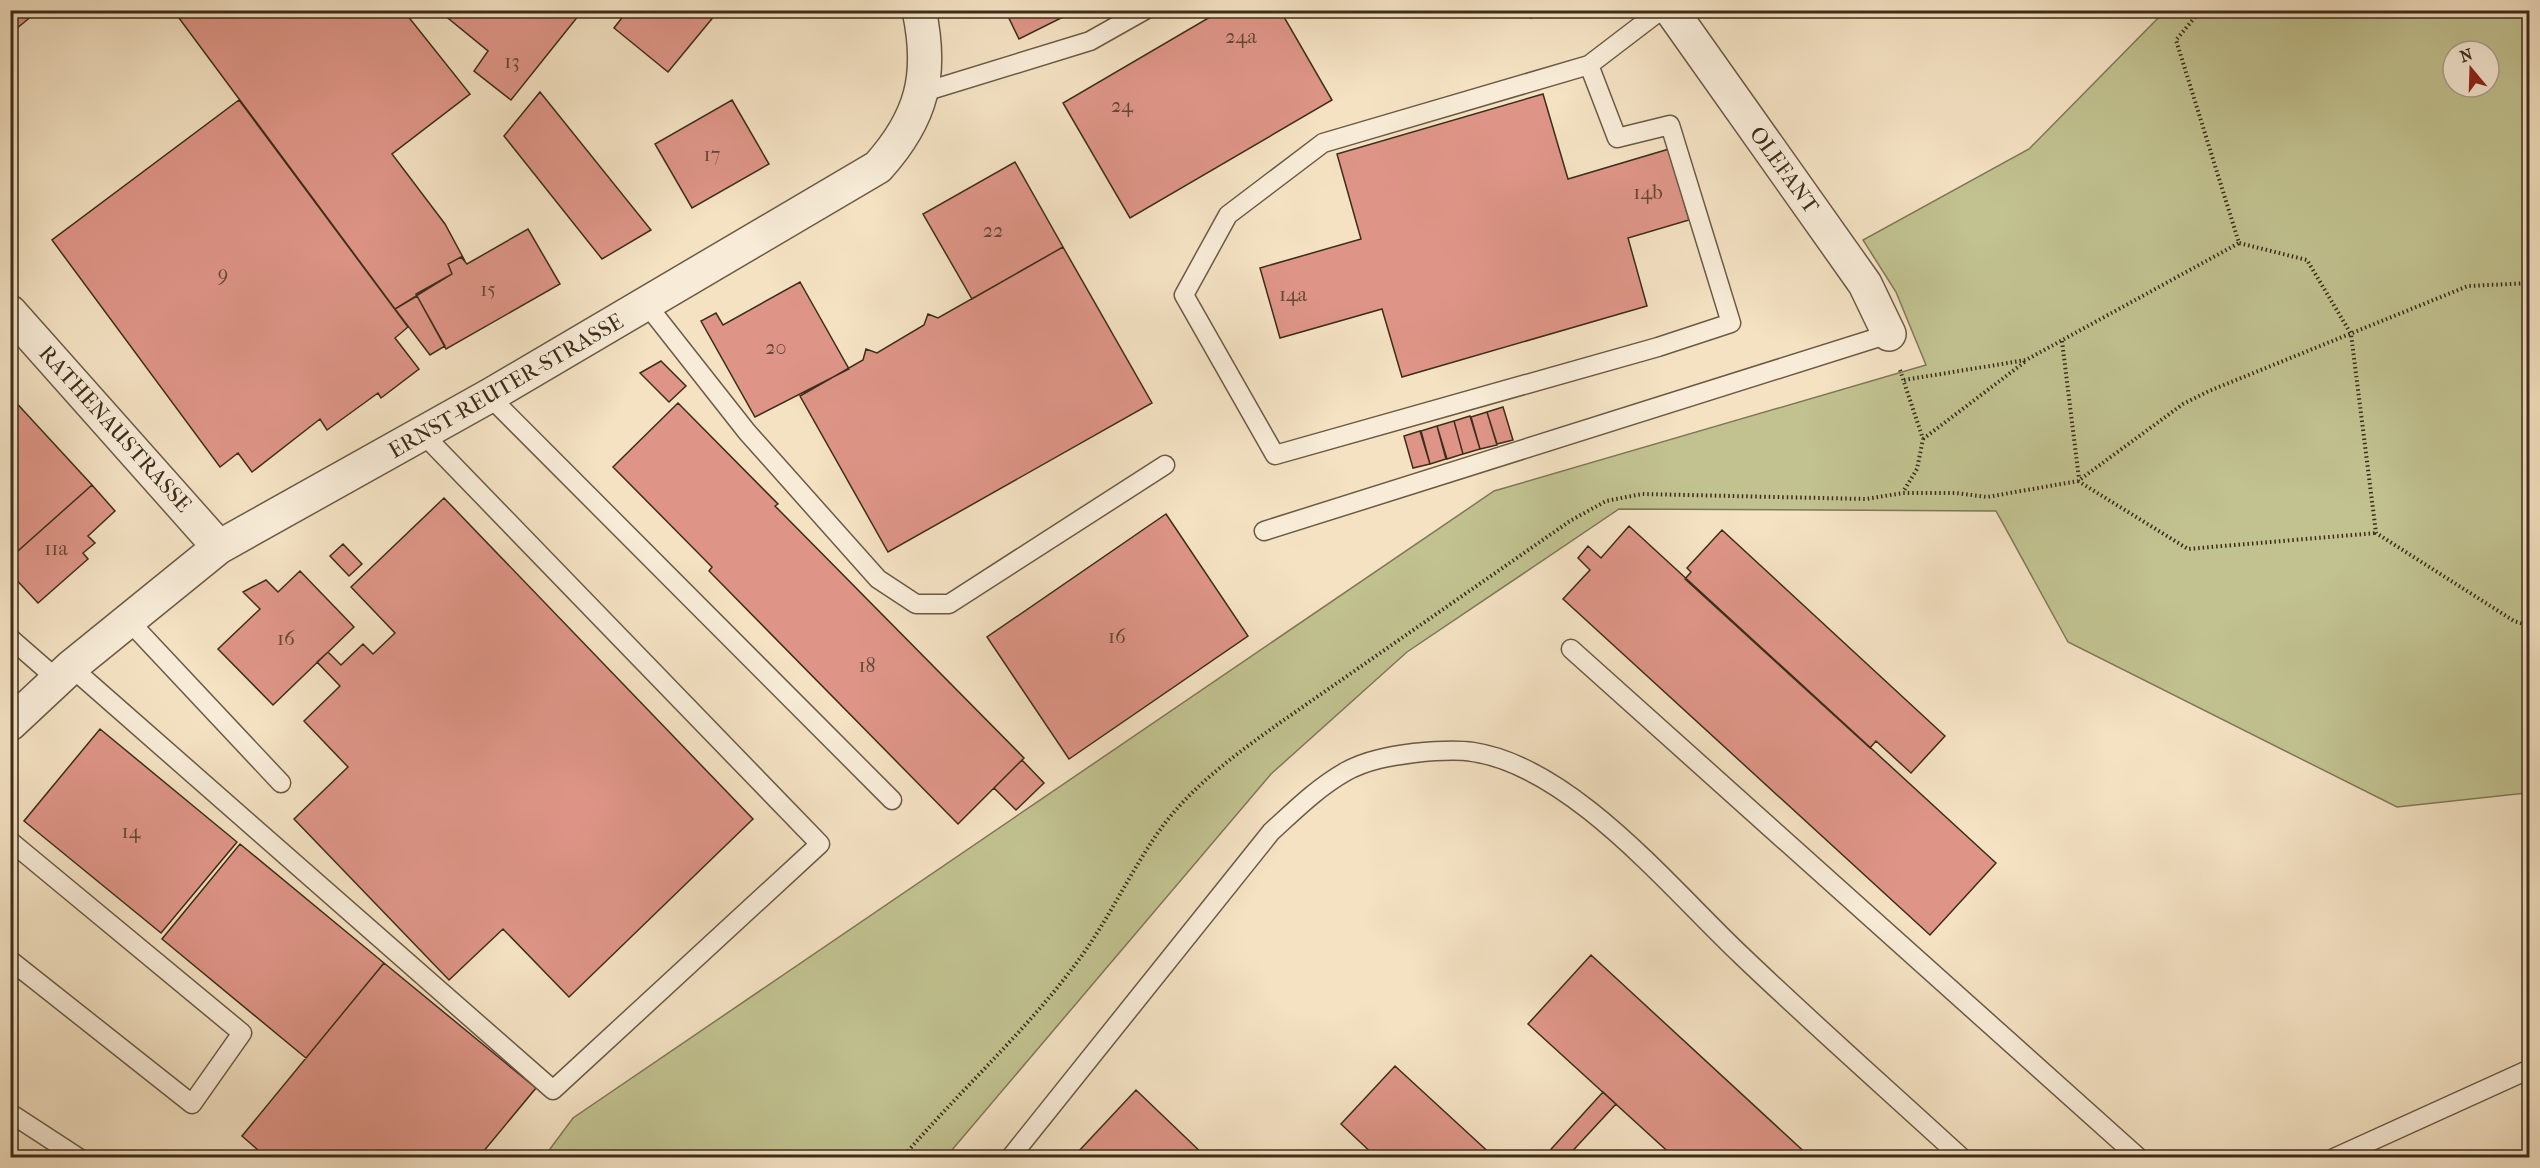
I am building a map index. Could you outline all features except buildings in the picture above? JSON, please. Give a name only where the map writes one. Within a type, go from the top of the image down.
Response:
[{"type":"street","name":"ERNST-REUTER-STRASSE","points":[[10,724],[64,673],[219,547],[489,396],[878,167],[896,148],[913,120],[924,92],[926,43],[920,10]]},
{"type":"street","name":"OLEFANT","points":[[1671,10],[1865,285],[1889,334]]},
{"type":"street","name":"RATHENAUSTRASSE","points":[[10,312],[219,547]]},
{"type":"lane","points":[[924,92],[1090,41],[1145,10]]},
{"type":"lane","points":[[1589,65],[1617,138],[1670,126],[1731,323],[1658,347],[1275,455],[1184,296],[1227,215],[1323,142],[1589,65],[1661,10]]},
{"type":"lane","points":[[646,305],[747,432],[878,579],[916,604],[949,604],[1165,465]]},
{"type":"lane","points":[[1264,531],[1889,334]]},
{"type":"lane","points":[[489,396],[892,800]]},
{"type":"lane","points":[[10,638],[64,673],[553,1090],[820,844],[423,434]]},
{"type":"lane","points":[[128,620],[281,783]]},
{"type":"lane","points":[[1571,649],[2139,1158]]},
{"type":"lane","points":[[1010,1158],[1271,832],[1311,795],[1346,771],[1388,756],[1431,751],[1474,752],[1522,768],[1564,789],[1637,854],[1741,955],[1962,1158]]},
{"type":"lane","points":[[10,841],[242,1033],[192,1104],[10,960]]},
{"type":"lane","points":[[2334,1158],[2529,1069]]},
{"type":"lane","points":[[10,1113],[79,1158]]},
{"type":"path","points":[[2201,10],[2176,40],[2240,243]]},
{"type":"path","points":[[1923,439],[2026,360],[2240,243],[2307,260],[2351,334],[2376,533]]},
{"type":"path","points":[[902,1158],[983,1072],[1083,954],[1163,826],[1194,792],[1236,754],[1281,722],[1570,521],[1606,501],[1642,494],[1866,499],[1903,493],[1956,493],[1987,497],[2079,480],[2183,404],[2469,286],[2529,283]]},
{"type":"path","points":[[1889,334],[1923,439],[1917,469],[1903,493]]},
{"type":"path","points":[[2062,341],[2079,480]]},
{"type":"path","points":[[1904,380],[2026,360]]},
{"type":"path","points":[[2079,480],[2188,549],[2376,533],[2514,621],[2529,626]]},
{"type":"green space","points":[[2165,11],[2529,11],[2529,796],[2526,793],[2397,807],[2068,642],[1996,511],[1619,509],[1407,652],[1271,774],[946,1157],[544,1157],[573,1118],[1494,491],[1926,365],[1896,292],[1863,240],[2029,149]]}]
